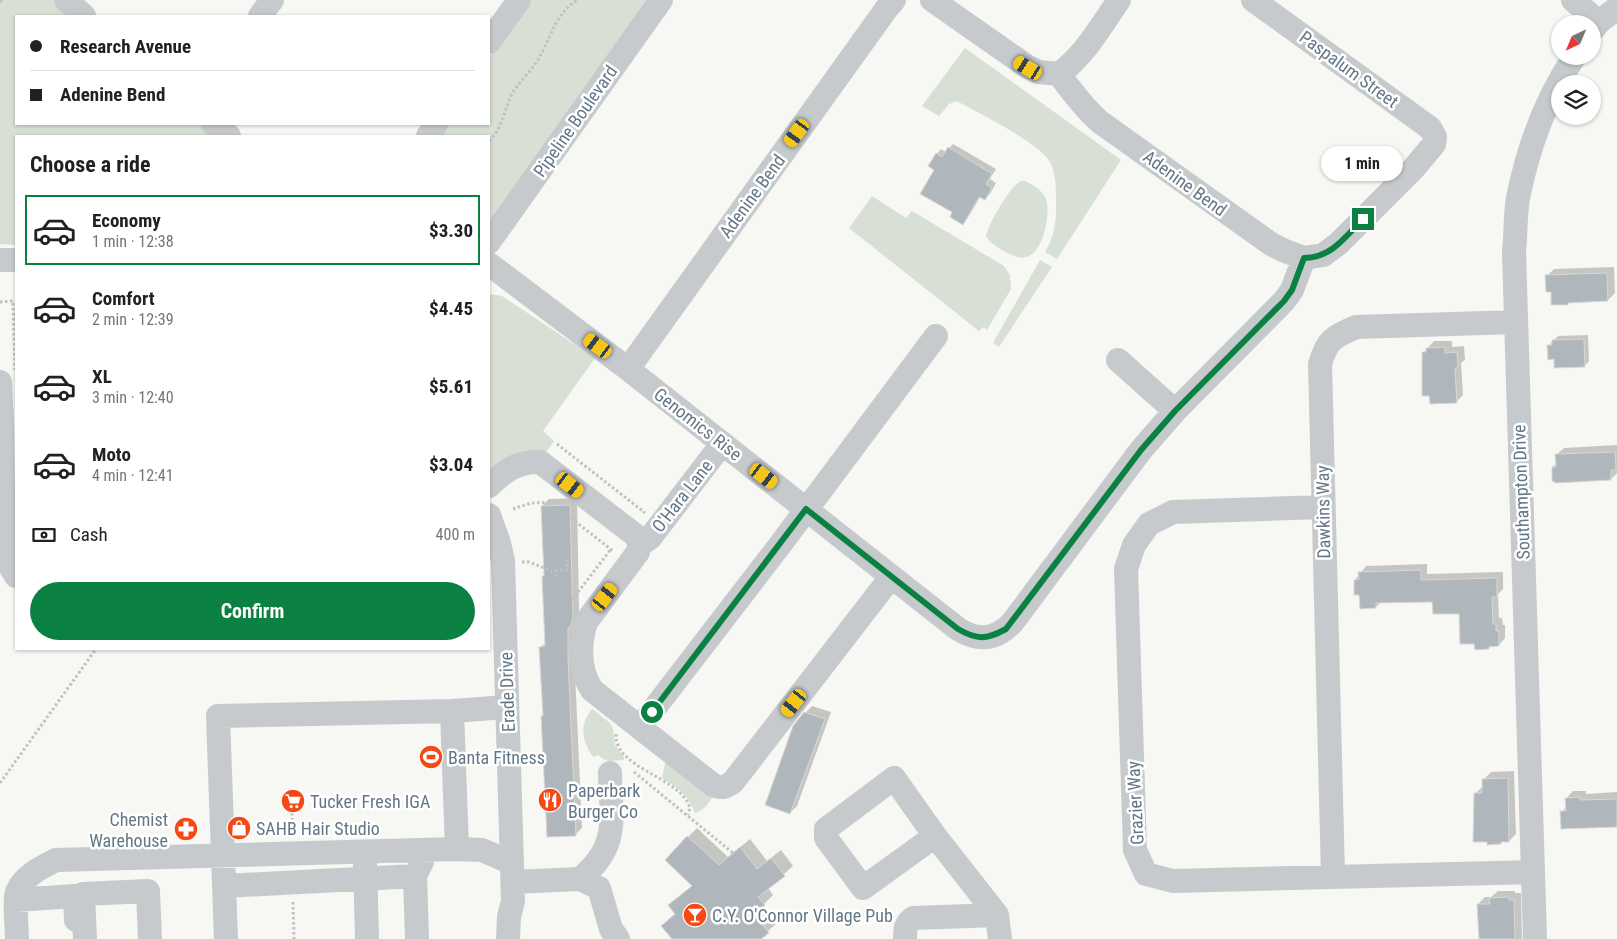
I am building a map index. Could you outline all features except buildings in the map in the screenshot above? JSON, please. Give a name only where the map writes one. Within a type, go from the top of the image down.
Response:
[{"type":"street","points":[[66,0],[83,15]]},
{"type":"street","points":[[261,15],[272,0]]},
{"type":"street","points":[[490,41],[520,0]]},
{"type":"street","name":"Pipeline Boulevard","points":[[490,241],[661,0]]},
{"type":"street","name":"Adenine Bend","points":[[628,368],[894,0]]},
{"type":"street","points":[[932,0],[1028,68],[1039,72],[1059,74],[1071,65],[1082,52],[1119,0]]},
{"type":"street","name":"Paspalum Street","points":[[1253,0],[1430,128],[1435,137],[1434,144],[1414,168],[1338,244],[1323,255],[1304,258]]},
{"type":"street","points":[[1573,0],[1603,20]]},
{"type":"street","name":"Southampton Drive","points":[[1535,939],[1514,252],[1518,199],[1533,139],[1556,88],[1570,65]]},
{"type":"street","name":"Adenine Bend","points":[[1059,74],[1086,110],[1100,122],[1271,244],[1304,258]]},
{"type":"street","points":[[214,125],[228,135]]},
{"type":"street","name":"Genomics Rise","points":[[490,265],[628,368],[958,629],[978,638],[989,638],[1006,629],[1141,450],[1175,411],[1284,301],[1292,290],[1304,258]]},
{"type":"street","points":[[0,260],[15,260]]},
{"type":"street","name":"Dawkins Way","points":[[1333,876],[1320,364],[1325,346],[1340,334],[1356,327],[1516,322]]},
{"type":"street","points":[[629,727],[806,509],[936,336]]},
{"type":"street","points":[[1118,360],[1175,411]]},
{"type":"street","points":[[7,378],[9,425],[4,556],[15,574]]},
{"type":"street","name":"O'Hara Lane","points":[[722,444],[650,538],[640,545],[638,552],[586,622],[582,634],[584,678],[592,690],[629,727],[713,785],[723,788],[733,782],[891,577]]},
{"type":"street","points":[[490,485],[518,464],[530,461],[540,462],[635,535],[640,545]]},
{"type":"street","name":"Grazier Way","points":[[1323,508],[1173,512],[1150,524],[1134,545],[1126,569],[1135,850],[1146,874],[1173,881],[1533,872]]},
{"type":"street","name":"Erade Drive","points":[[490,518],[503,561],[513,882],[508,939]]},
{"type":"street","points":[[226,939],[218,716],[452,711],[507,707]]},
{"type":"street","points":[[452,711],[457,849]]},
{"type":"street","points":[[580,879],[607,847],[612,830],[610,773]]},
{"type":"street","points":[[935,836],[863,888],[826,838],[826,829],[894,778],[935,836],[997,915],[1000,939]]},
{"type":"street","points":[[18,939],[16,892],[27,878],[40,867],[56,860],[223,857],[457,849],[482,850],[513,882],[580,879],[599,888],[611,929],[618,939]]},
{"type":"street","points":[[418,939],[415,876],[429,850]]},
{"type":"street","points":[[364,852],[367,939]]},
{"type":"street","points":[[224,886],[415,876]]},
{"type":"street","name":"Erade Drive","points":[[513,882],[523,939]]},
{"type":"street","points":[[85,939],[83,894],[148,891],[150,939]]},
{"type":"street","points":[[16,900],[75,896],[77,939]]},
{"type":"street","points":[[905,939],[905,928],[913,918],[997,915]]},
{"type":"path","points":[[0,2],[4,0]]},
{"type":"path","points":[[490,140],[500,127],[513,93],[537,61],[558,18],[577,0]]},
{"type":"path","points":[[0,302],[13,301],[7,378]]},
{"type":"path","points":[[513,509],[531,504],[566,501]]},
{"type":"path","points":[[572,600],[611,548]]},
{"type":"path","points":[[519,562],[529,562],[552,571],[566,570],[567,558]]},
{"type":"path","points":[[556,570],[556,576]]},
{"type":"path","points":[[0,784],[95,650]]},
{"type":"path","points":[[629,727],[616,739],[619,747],[631,761],[669,783],[683,794],[690,808],[688,816]]},
{"type":"path","points":[[634,772],[733,853]]},
{"type":"shaded area","points":[[0,0],[53,0],[63,9],[65,15],[15,15],[15,125],[201,125],[215,135],[15,135],[15,245],[0,244]]},
{"type":"shaded area","points":[[530,0],[651,0],[490,227],[490,135],[439,135],[445,125],[490,125],[490,56]]},
{"type":"shaded area","points":[[965,48],[1121,160],[1057,259],[1045,252],[1056,220],[1056,186],[1050,162],[1044,154],[1022,138],[957,101],[949,104],[939,116],[922,106]]},
{"type":"shaded area","points":[[1025,181],[1035,186],[1042,193],[1046,199],[1048,212],[1045,230],[1039,246],[1029,256],[1019,257],[1001,249],[986,236],[994,216],[1004,200],[1018,183]]},
{"type":"shaded area","points":[[872,196],[906,218],[912,211],[1004,266],[1010,275],[1011,289],[987,330],[983,327],[979,331],[849,228]]},
{"type":"shaded area","points":[[1040,260],[1052,267],[999,347],[993,343]]},
{"type":"shaded area","points":[[490,294],[502,296],[595,358],[543,431],[554,441],[544,455],[490,469]]},
{"type":"shaded area","points":[[592,709],[610,723],[613,728],[615,745],[624,757],[624,760],[609,761],[598,755],[593,757],[584,739],[585,721]]},
{"type":"shaded area","points":[[666,759],[713,795],[704,808],[695,813],[682,792],[662,778]]},
{"type":"place","name":"Banta Fitness","points":[[431,757]]},
{"type":"place","name":"Paperbark Burger Co","points":[[550,800]]},
{"type":"place","name":"Tucker Fresh IGA","points":[[293,801]]},
{"type":"place","name":"SAHB Hair Studio","points":[[239,828]]},
{"type":"place","name":"Chemist Warehouse","points":[[186,829]]},
{"type":"place","name":"C.Y. O'Connor Village Pub","points":[[695,915]]},
{"type":"route","points":[[652,712],[806,509],[958,629],[978,638],[989,638],[1006,629],[1141,450],[1175,411],[1284,301],[1292,290],[1304,258],[1323,255],[1338,244],[1363,219]]}]
